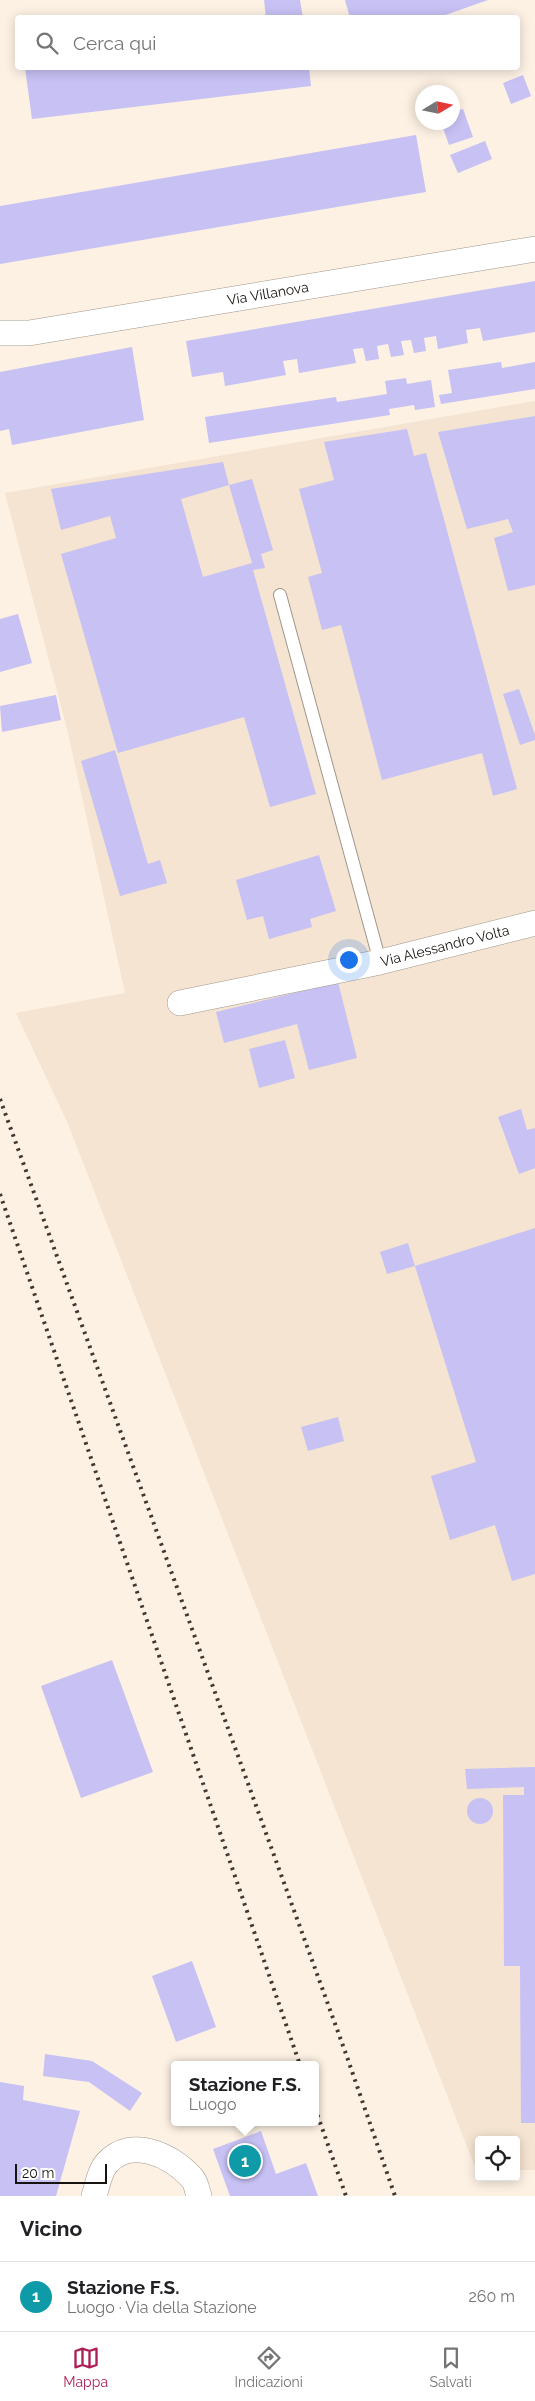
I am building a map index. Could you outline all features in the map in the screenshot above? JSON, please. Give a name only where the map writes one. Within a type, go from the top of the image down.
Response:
[{"type":"street","name":"Via Villanova","points":[[0,333],[29,333],[535,249]]},
{"type":"street","name":"Via Alessandro Volta","points":[[180,1003],[380,962],[535,923]]},
{"type":"street","points":[[94,2196],[105,2164],[123,2151],[151,2150],[172,2161],[193,2179],[199,2196]]},
{"type":"lane","points":[[280,595],[380,962]]},
{"type":"shaded area","points":[[535,401],[535,2170],[520,2170],[520,2136],[475,2136],[475,2167],[68,1124],[16,1013],[125,993],[68,733],[5,493]]},
{"type":"building","points":[[264,0],[300,0],[302,15],[266,15]]},
{"type":"building","points":[[345,0],[488,0],[446,15],[349,15]]},
{"type":"building","points":[[25,70],[309,70],[311,86],[32,119]]},
{"type":"building","points":[[523,75],[531,96],[511,104],[503,83]]},
{"type":"building","points":[[463,109],[473,137],[449,145],[444,130],[460,130],[460,110]]},
{"type":"building","points":[[416,135],[426,192],[0,264],[0,206]]},
{"type":"building","points":[[485,141],[492,159],[458,173],[450,155]]},
{"type":"building","points":[[535,281],[535,332],[483,341],[480,328],[466,330],[468,343],[438,349],[436,336],[424,338],[426,351],[414,353],[411,340],[401,341],[404,355],[391,357],[388,344],[377,346],[379,359],[366,361],[363,348],[353,349],[356,363],[299,373],[297,359],[283,361],[286,375],[225,386],[223,372],[192,377],[186,341]]},
{"type":"building","points":[[132,347],[144,420],[12,445],[9,429],[0,431],[0,372]]},
{"type":"building","points":[[501,362],[502,368],[535,362],[535,389],[441,404],[439,395],[452,393],[448,370]]},
{"type":"building","points":[[406,378],[407,384],[431,380],[435,407],[415,410],[414,405],[389,409],[390,415],[209,443],[205,417],[336,397],[337,402],[387,394],[385,381]]},
{"type":"building","points":[[535,416],[535,585],[508,591],[494,538],[513,532],[508,519],[467,529],[438,432]]},
{"type":"building","points":[[407,429],[414,456],[426,453],[517,789],[493,796],[482,753],[382,780],[341,625],[322,630],[308,577],[322,573],[299,489],[334,480],[324,442]]},
{"type":"building","points":[[223,462],[229,485],[252,479],[273,550],[261,554],[265,568],[253,570],[316,794],[270,807],[244,717],[118,753],[61,554],[116,538],[110,516],[61,530],[51,489]],"holes":[[[229,485],[252,563],[203,577],[181,499]]]},
{"type":"building","points":[[18,614],[32,663],[0,672],[0,619]]},
{"type":"building","points":[[519,689],[535,735],[535,740],[520,745],[503,694]]},
{"type":"building","points":[[56,695],[61,720],[2,732],[0,706]]},
{"type":"building","points":[[115,750],[148,864],[160,860],[167,883],[120,896],[81,761]]},
{"type":"building","points":[[319,855],[336,911],[310,919],[312,927],[269,939],[263,916],[247,920],[236,880]]},
{"type":"building","points":[[338,982],[357,1058],[309,1070],[297,1024],[224,1043],[216,1012]]},
{"type":"building","points":[[285,1040],[295,1078],[259,1088],[249,1049]]},
{"type":"building","points":[[521,1109],[527,1130],[535,1128],[535,1168],[519,1174],[498,1117]]},
{"type":"building","points":[[535,1228],[535,1574],[512,1581],[495,1525],[450,1540],[431,1476],[476,1462],[415,1266]]},
{"type":"building","points":[[408,1243],[415,1266],[387,1274],[380,1252]]},
{"type":"building","points":[[338,1417],[344,1441],[308,1451],[301,1427]]},
{"type":"building","points":[[112,1660],[153,1772],[81,1798],[41,1686]]},
{"type":"building","points":[[535,1767],[535,2123],[521,2123],[520,1966],[504,1966],[503,1795],[524,1795],[524,1787],[467,1789],[465,1769]]},
{"type":"building","points":[[480,1798],[489,1802],[493,1811],[489,1820],[480,1824],[471,1820],[467,1811],[471,1802]]},
{"type":"building","points":[[192,1961],[216,2027],[176,2042],[152,1976]]},
{"type":"building","points":[[45,2054],[92,2061],[142,2093],[130,2111],[89,2082],[43,2076]]},
{"type":"building","points":[[0,2082],[24,2086],[23,2100],[80,2111],[56,2196],[0,2196]]},
{"type":"building","points":[[261,2131],[276,2174],[306,2163],[318,2196],[230,2196],[213,2149]]},
{"type":"railway","points":[[0,1099],[346,2054],[395,2196]]},
{"type":"railway","points":[[0,1194],[299,2061]]},
{"type":"railway","points":[[319,2119],[346,2196]]},
{"type":"place","name":"Stazione F.S.","points":[[245,2161]]}]
